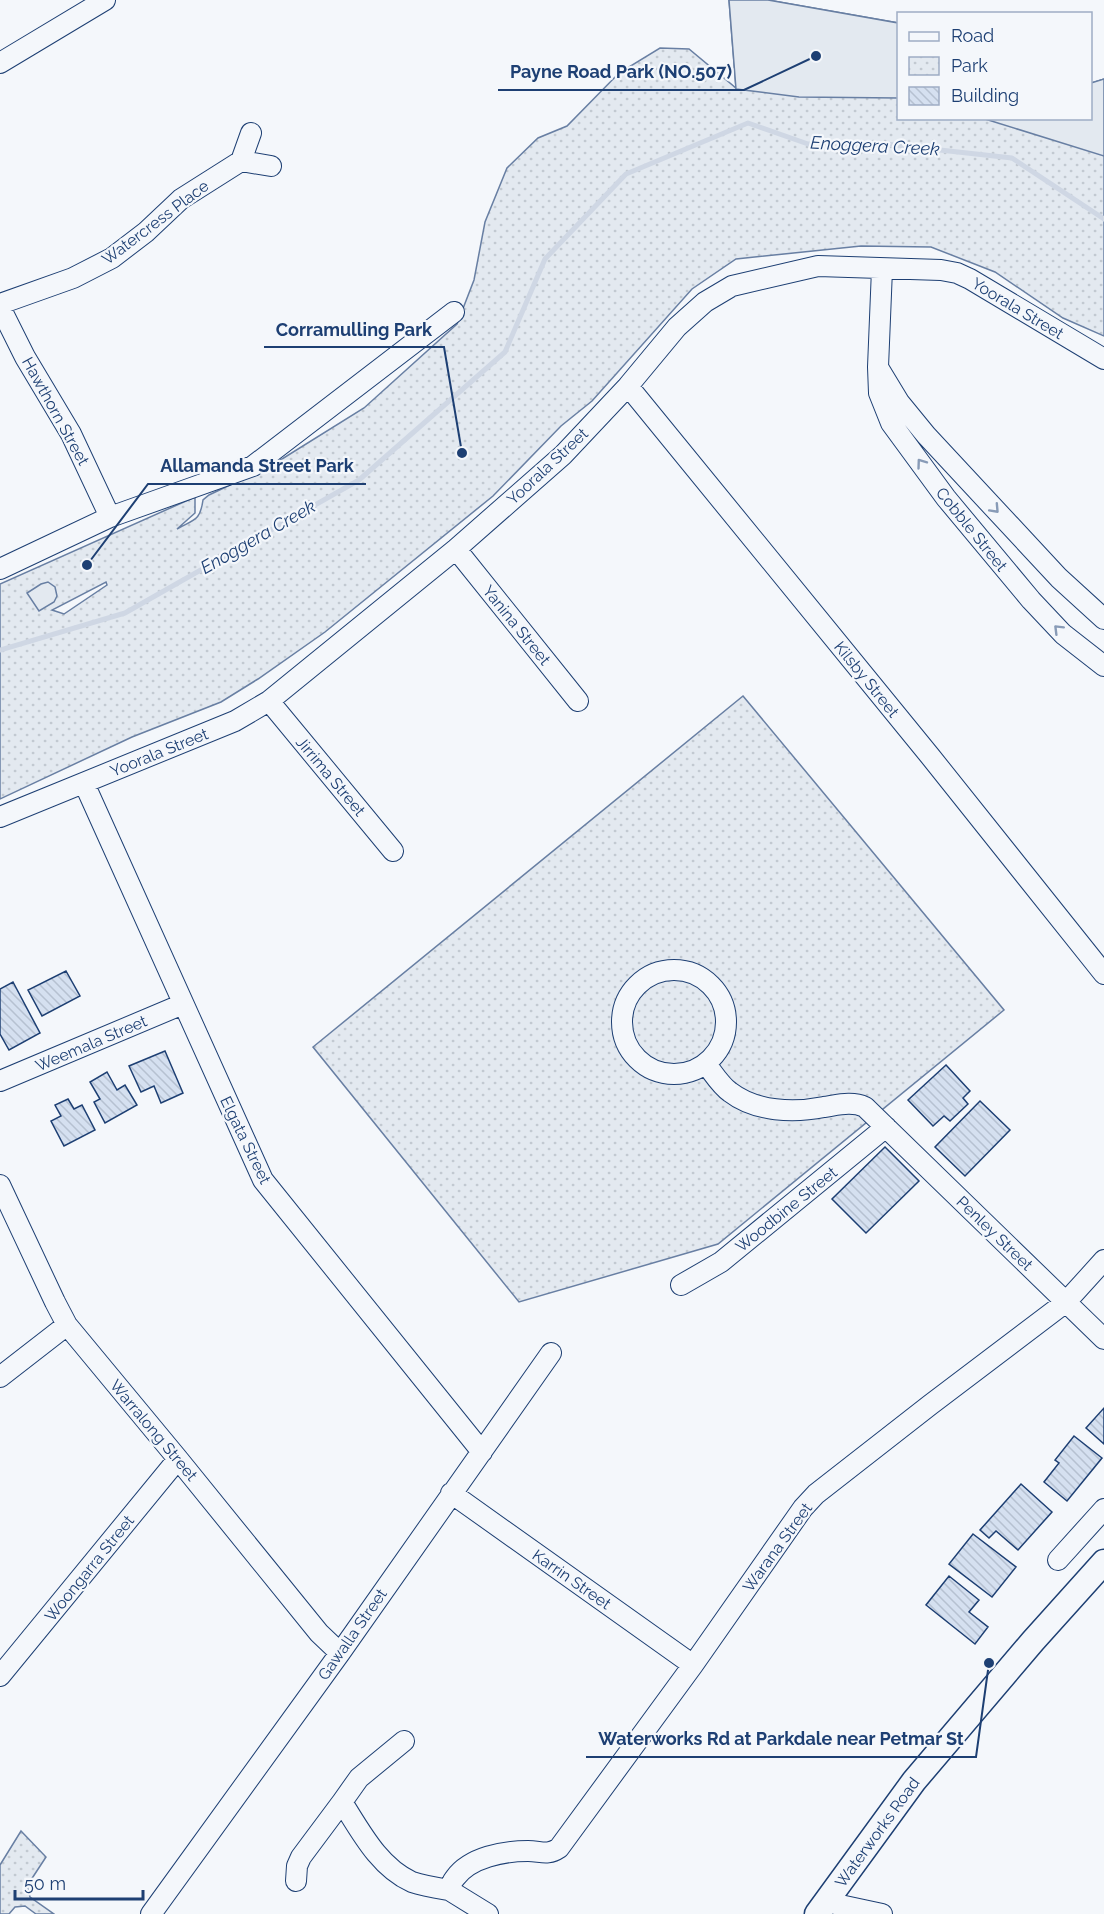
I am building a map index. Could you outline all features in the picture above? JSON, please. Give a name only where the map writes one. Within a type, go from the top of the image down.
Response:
[{"type":"main road","name":"Waterworks Road","points":[[822,1908],[914,1781],[1033,1641],[1104,1562]]},
{"type":"street","points":[[0,63],[105,0]]},
{"type":"street","points":[[251,133],[241,161],[271,166]]},
{"type":"street","name":"Watercress Place","points":[[0,305],[73,278],[112,258],[146,232],[182,199],[241,161]]},
{"type":"street","name":"Yoorala Street","points":[[0,818],[235,721],[269,701],[456,549],[565,453],[628,386],[677,327],[705,302],[732,286],[818,266],[941,270],[957,273],[1104,359]]},
{"type":"street","name":"Cobble Street","points":[[882,269],[879,393],[891,423],[946,498],[1030,600],[1063,634],[1104,666]]},
{"type":"street","name":"Hawthorn Street","points":[[0,305],[25,357],[71,434],[110,516]]},
{"type":"street","points":[[0,569],[110,516],[253,465],[454,312]]},
{"type":"street","name":"Cobble Street","points":[[878,367],[899,402],[926,435],[1059,578],[1104,619]]},
{"type":"street","name":"Kilsby Street","points":[[628,386],[1104,974]]},
{"type":"street","name":"Yanina Street","points":[[456,549],[578,700]]},
{"type":"street","name":"Jirrima Street","points":[[269,701],[393,851]]},
{"type":"street","name":"Elgata Street","points":[[84,783],[263,1180],[482,1452]]},
{"type":"street","points":[[670,969],[687,971],[703,978],[715,988],[724,1003],[727,1020],[725,1036],[718,1052],[706,1064],[690,1072],[672,1074],[654,1071],[639,1062],[628,1048],[622,1031],[622,1013],[628,996],[639,982],[654,973],[670,969]]},
{"type":"street","name":"Weemala Street","points":[[0,1081],[183,1004]]},
{"type":"street","name":"Penley Street","points":[[706,1064],[729,1092],[747,1102],[767,1108],[793,1110],[858,1103],[865,1107],[1104,1339]]},
{"type":"street","name":"Woodbine Street","points":[[681,1285],[721,1262],[886,1127]]},
{"type":"street","name":"Warralong Street","points":[[0,1185],[67,1325],[319,1634],[340,1653]]},
{"type":"street","name":"Warana Street","points":[[449,1890],[455,1877],[468,1866],[483,1859],[504,1852],[550,1853],[559,1848],[693,1665],[803,1508],[816,1494],[1066,1302],[1104,1260]]},
{"type":"street","points":[[0,1377],[67,1325]]},
{"type":"street","name":"Gawalla Street","points":[[151,1914],[340,1653],[551,1353]]},
{"type":"street","name":"Woongarra Street","points":[[0,1676],[178,1459]]},
{"type":"street","name":"Karrin Street","points":[[451,1493],[693,1665]]},
{"type":"street","points":[[1058,1560],[1104,1509]]},
{"type":"street","points":[[296,1881],[297,1866],[301,1857],[359,1778],[404,1741]]},
{"type":"street","points":[[342,1802],[384,1862],[411,1881],[449,1890],[488,1914]]},
{"type":"street","points":[[822,1908],[882,1914]]},
{"type":"green space","points":[[729,0],[768,0],[897,23],[897,120],[1092,120],[1092,83],[1104,79],[1104,336],[1063,318],[995,272],[931,247],[861,246],[736,259],[692,289],[592,401],[561,426],[493,496],[325,632],[221,702],[132,737],[0,799],[0,584],[195,497],[195,513],[177,529],[196,519],[203,500],[209,495],[274,464],[364,408],[457,324],[474,280],[485,222],[507,168],[538,138],[567,126],[619,73],[660,48],[689,49],[736,88]],"holes":[[[106,582],[107,585],[64,614],[52,610]]]},
{"type":"green space","points":[[729,0],[768,0],[897,23],[897,98],[799,97],[736,89]]},
{"type":"green space","points":[[1104,79],[1104,156],[988,120],[1092,120],[1092,83]]},
{"type":"green space","points":[[48,582],[55,587],[57,596],[54,602],[39,611],[27,593]]},
{"type":"green space","points":[[743,696],[1004,1010],[718,1244],[519,1302],[313,1047]]},
{"type":"green space","points":[[21,1831],[46,1857],[27,1886],[30,1897],[54,1914],[36,1914],[25,1906],[15,1907],[9,1914],[0,1914],[0,1865]]},
{"type":"building","points":[[66,971],[80,996],[42,1016],[28,990]]},
{"type":"building","points":[[13,982],[40,1033],[9,1050],[0,1034],[0,989]]},
{"type":"building","points":[[165,1051],[183,1093],[161,1103],[154,1086],[141,1092],[129,1066]]},
{"type":"building","points":[[946,1065],[970,1091],[963,1098],[968,1104],[950,1121],[944,1116],[933,1126],[908,1100]]},
{"type":"building","points":[[107,1072],[117,1090],[125,1085],[137,1105],[105,1123],[94,1102],[100,1099],[90,1082]]},
{"type":"building","points":[[68,1099],[74,1109],[82,1105],[95,1130],[64,1146],[51,1121],[61,1116],[55,1105]]},
{"type":"building","points":[[980,1101],[1010,1130],[965,1176],[935,1147]]},
{"type":"building","points":[[885,1147],[919,1181],[866,1233],[832,1199]]},
{"type":"building","points":[[1104,1408],[1104,1444],[1086,1428]]},
{"type":"building","points":[[1074,1436],[1102,1458],[1067,1501],[1044,1482],[1059,1463],[1055,1460]]},
{"type":"building","points":[[1021,1484],[1052,1512],[1018,1550],[996,1531],[989,1538],[980,1530]]},
{"type":"building","points":[[973,1534],[1016,1567],[992,1597],[949,1564]]},
{"type":"building","points":[[949,1576],[979,1600],[969,1612],[988,1627],[975,1644],[926,1605]]},
{"type":"waterway","name":"Enoggera Creek","points":[[0,650],[125,613],[359,480],[505,352],[545,259],[626,174],[748,123],[808,144],[877,143],[1012,158],[1104,219]]},
{"type":"place","name":"Payne Road Park (NO.507)","points":[[816,56]]},
{"type":"place","name":"Corramulling Park","points":[[462,453]]},
{"type":"place","name":"Allamanda Street Park","points":[[87,565]]},
{"type":"place","name":"Waterworks Rd at Parkdale near Petmar St","points":[[989,1663]]}]
